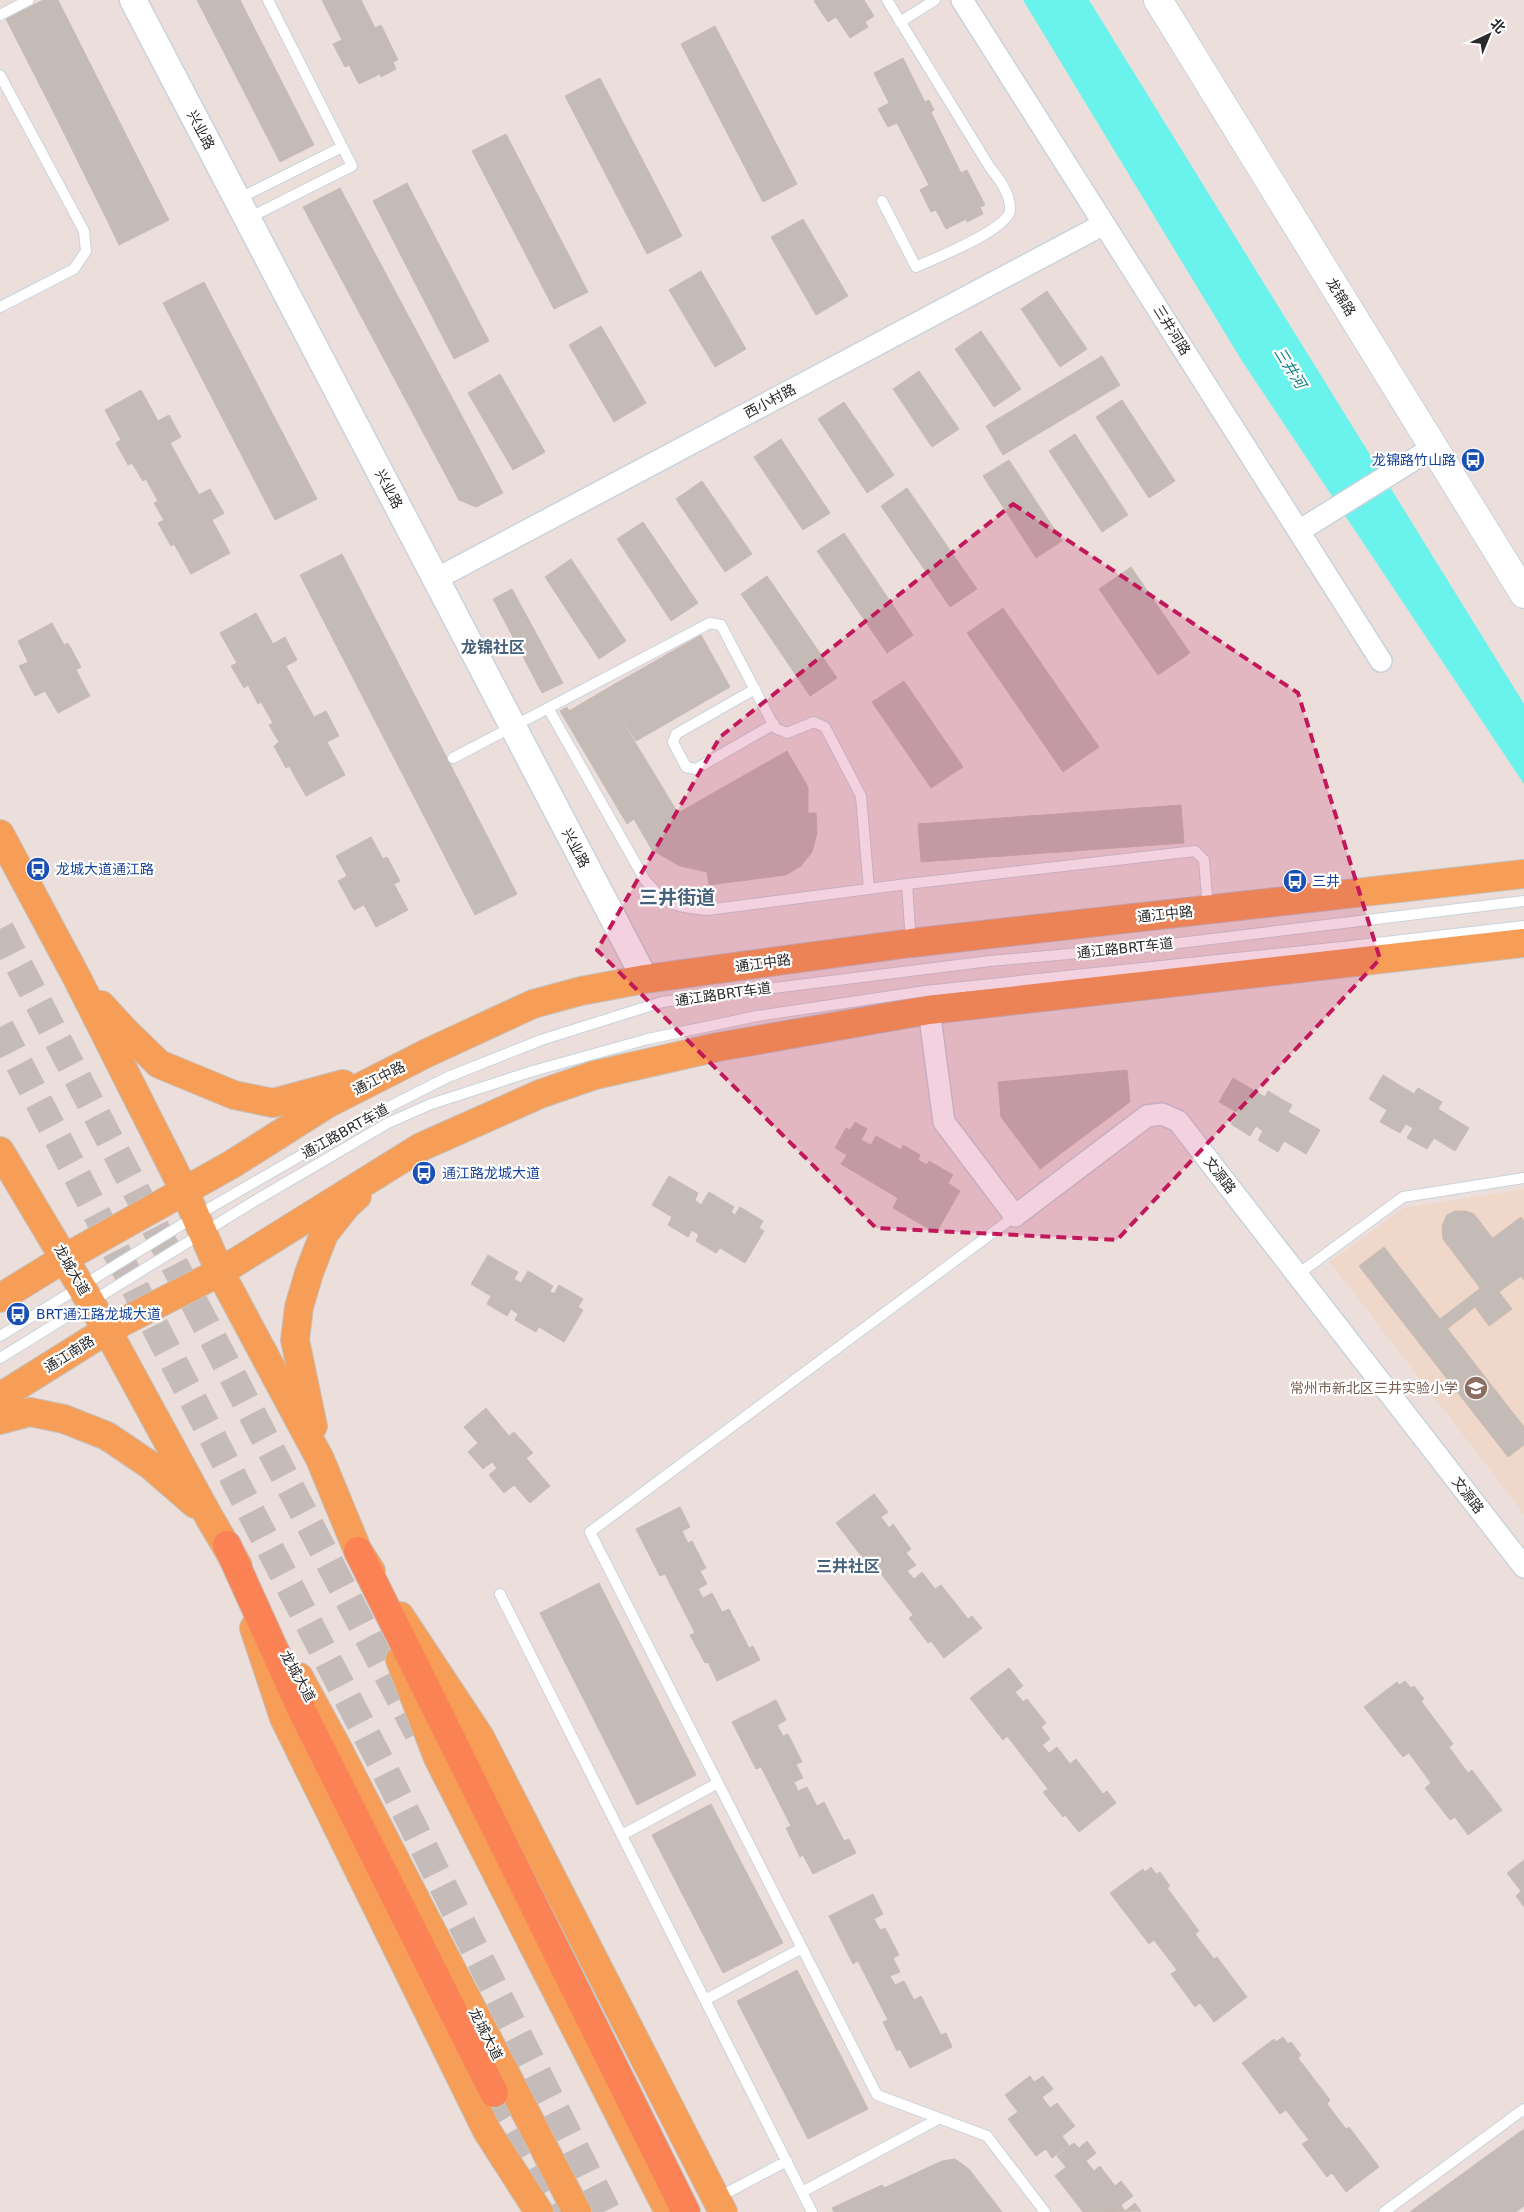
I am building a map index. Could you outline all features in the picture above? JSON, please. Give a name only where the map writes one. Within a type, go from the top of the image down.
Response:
[{"type":"highway","points":[[227,1545],[304,1715],[494,2093]]},
{"type":"highway","points":[[358,1551],[686,2212]]},
{"type":"main road","name":"龙锦路","points":[[1158,0],[1524,594]]},
{"type":"main road","name":"龙锦路","points":[[1177,0],[1524,558]]},
{"type":"main road","points":[[0,834],[76,976],[195,1214],[220,1272],[320,1460],[358,1551],[438,1758],[669,2212]]},
{"type":"main road","name":"通江中路","points":[[65,1258],[195,1214],[327,1104],[427,1053],[533,1004],[581,991],[645,979],[911,943],[1524,874]]},
{"type":"main road","points":[[220,1272],[421,1147],[540,1094],[594,1075],[718,1048],[930,1010],[1524,943]]},
{"type":"main road","points":[[76,976],[124,1031],[159,1064],[234,1095],[272,1103],[342,1084],[427,1053]]},
{"type":"main road","name":"龙城大道","points":[[0,1151],[108,1330],[337,1747],[577,2212]]},
{"type":"main road","points":[[320,1460],[295,1340],[299,1307],[309,1273],[324,1234],[346,1206],[388,1167]]},
{"type":"main road","points":[[0,1298],[65,1258]]},
{"type":"main road","name":"通江南路","points":[[0,1397],[108,1330],[220,1272]]},
{"type":"main road","points":[[0,1420],[30,1412],[64,1419],[107,1436],[150,1465],[209,1517]]},
{"type":"main road","points":[[227,1545],[284,1718],[487,2131],[539,2212]]},
{"type":"main road","points":[[358,1551],[480,1737],[719,2205]]},
{"type":"street","name":"兴业路","points":[[133,0],[645,979]]},
{"type":"street","name":"三井河路","points":[[962,0],[1381,661]]},
{"type":"street","name":"西小村路","points":[[436,579],[1104,224]]},
{"type":"street","points":[[1299,531],[1434,448]]},
{"type":"street","points":[[930,1010],[944,1122],[1015,1216]]},
{"type":"street","name":"文源路","points":[[1015,1216],[1147,1116],[1162,1114],[1178,1121],[1524,1568]]},
{"type":"lane","points":[[0,15],[28,0]]},
{"type":"lane","points":[[242,209],[352,166],[268,0]]},
{"type":"lane","points":[[882,201],[916,267],[993,230],[1007,220],[1010,210],[1004,186],[989,166],[887,0]]},
{"type":"lane","points":[[900,22],[935,0]]},
{"type":"lane","points":[[0,74],[84,232],[86,251],[74,269],[0,307]]},
{"type":"lane","points":[[242,209],[342,147]]},
{"type":"lane","points":[[453,758],[710,622],[722,625],[776,728],[787,733],[814,722],[825,727],[861,796],[869,888]]},
{"type":"lane","points":[[755,689],[676,734],[673,742],[686,767],[696,769],[774,724]]},
{"type":"lane","points":[[548,708],[645,880],[662,899],[684,908],[706,910],[869,888],[1195,851],[1204,860],[1208,910]]},
{"type":"lane","points":[[907,884],[911,943]]},
{"type":"lane","name":"通江路BRT车道","points":[[0,1358],[195,1214],[357,1123],[448,1077],[542,1040],[662,1002],[990,961],[1146,947],[1524,901]]},
{"type":"lane","name":"通江路BRT车道","points":[[0,1336],[86,1295],[195,1214],[253,1202],[388,1123],[431,1104],[532,1071],[648,1038],[757,1016],[925,991],[1342,948],[1524,926]]},
{"type":"lane","points":[[1297,1275],[1403,1197],[1524,1178]]},
{"type":"lane","points":[[1015,1216],[590,1532],[877,2095],[987,2136],[1045,2212]]},
{"type":"lane","points":[[500,1594],[812,2212]]},
{"type":"lane","points":[[622,1835],[718,1783]]},
{"type":"lane","points":[[705,2000],[802,1948]]},
{"type":"lane","points":[[1384,2212],[1524,2109]]},
{"type":"lane","points":[[802,2192],[940,2118]]},
{"type":"lane","points":[[719,2205],[787,2161]]},
{"type":"highlighted area","points":[[1013,504],[1298,693],[1380,959],[1117,1240],[876,1228],[597,950],[720,737]]},
{"type":"shaded area","name":"常州市新北区三井实验小学","points":[[1524,1189],[1524,1514],[1330,1262],[1404,1208]]},
{"type":"water","name":"三井河","points":[[1023,0],[1089,0],[1524,704],[1524,784],[1242,361]]},
{"type":"building","points":[[43,0],[58,0],[169,220],[119,245],[107,220],[140,203],[86,95],[53,111],[6,19]]},
{"type":"building","points":[[197,0],[240,0],[314,145],[280,162]]},
{"type":"building","points":[[322,0],[361,0],[375,28],[381,25],[398,60],[393,62],[396,69],[381,77],[380,74],[359,84],[349,65],[345,67],[333,44],[342,40]]},
{"type":"building","points":[[864,0],[874,16],[865,22],[868,27],[850,38],[836,17],[828,22],[814,1]]},
{"type":"building","points":[[715,26],[797,184],[763,202],[681,44]]},
{"type":"building","points":[[903,58],[925,102],[929,100],[934,110],[931,112],[961,173],[967,170],[985,205],[980,207],[983,214],[967,222],[966,219],[946,229],[936,210],[931,212],[920,190],[929,185],[897,123],[888,127],[878,109],[889,103],[874,73]]},
{"type":"building","points":[[600,78],[682,236],[647,254],[565,96]]},
{"type":"building","points":[[86,95],[140,203],[107,220],[53,111]]},
{"type":"building","points":[[506,134],[588,292],[554,309],[472,151]]},
{"type":"building","points":[[407,183],[489,341],[454,359],[373,201]]},
{"type":"building","points":[[340,188],[503,493],[476,507],[459,500],[303,207]]},
{"type":"building","points":[[803,219],[848,296],[816,315],[771,237]]},
{"type":"building","points":[[701,271],[746,349],[715,367],[669,290]]},
{"type":"building","points":[[204,282],[317,499],[275,520],[163,303]]},
{"type":"building","points":[[1047,291],[1087,349],[1060,367],[1021,309]]},
{"type":"building","points":[[601,326],[646,403],[614,422],[569,345]]},
{"type":"building","points":[[981,331],[1021,389],[994,407],[955,349]]},
{"type":"building","points":[[1102,356],[1120,385],[1003,455],[986,426]]},
{"type":"building","points":[[919,371],[959,429],[932,447],[893,389]]},
{"type":"building","points":[[500,374],[545,452],[513,470],[468,393]]},
{"type":"building","points":[[141,390],[158,421],[169,415],[181,437],[170,443],[199,495],[210,489],[224,513],[212,520],[230,553],[191,574],[174,544],[171,546],[158,523],[164,520],[154,503],[158,501],[146,479],[143,481],[132,463],[128,465],[116,443],[121,440],[105,410]]},
{"type":"building","points":[[1122,400],[1175,481],[1149,498],[1096,417]]},
{"type":"building","points":[[844,402],[894,475],[867,493],[818,419]]},
{"type":"building","points":[[1075,434],[1128,515],[1102,532],[1049,451]]},
{"type":"building","points":[[781,439],[830,513],[803,530],[754,457]]},
{"type":"building","points":[[1009,460],[1062,541],[1036,558],[983,476]]},
{"type":"building","points":[[702,481],[752,554],[725,572],[676,499]]},
{"type":"building","points":[[907,488],[977,589],[950,607],[881,506]]},
{"type":"building","points":[[643,522],[698,603],[671,621],[617,539]]},
{"type":"building","points":[[844,533],[913,635],[887,653],[817,551]]},
{"type":"building","points":[[342,554],[517,894],[475,915],[300,575]]},
{"type":"building","points":[[571,559],[626,641],[599,659],[545,577]]},
{"type":"building","points":[[1131,567],[1190,653],[1158,675],[1099,589]]},
{"type":"building","points":[[767,576],[837,678],[810,696],[741,594]]},
{"type":"building","points":[[512,589],[563,683],[542,693],[493,599]]},
{"type":"building","points":[[1003,608],[1099,747],[1063,772],[967,633]]},
{"type":"building","points":[[256,613],[273,644],[285,637],[297,660],[286,666],[314,717],[326,711],[339,736],[327,742],[345,775],[306,796],[289,766],[286,768],[274,746],[279,742],[269,725],[273,723],[261,702],[258,704],[248,685],[244,688],[231,666],[237,663],[220,633]]},
{"type":"building","points":[[52,623],[64,645],[68,643],[81,667],[76,670],[90,696],[58,713],[45,691],[35,696],[19,666],[28,662],[18,641]]},
{"type":"building","points":[[701,635],[730,687],[636,741],[613,706],[617,703],[608,688]]},
{"type":"building","points":[[904,681],[963,767],[931,788],[872,702]]},
{"type":"building","points":[[608,688],[617,703],[613,706],[678,813],[787,751],[808,787],[808,813],[816,813],[817,833],[812,852],[801,866],[786,875],[709,885],[707,872],[680,866],[652,850],[634,819],[627,824],[560,711],[567,707],[569,711]]},
{"type":"building","points":[[1181,805],[1184,843],[921,862],[918,824]]},
{"type":"building","points":[[371,837],[383,859],[387,857],[400,881],[394,884],[408,910],[376,927],[364,905],[354,910],[338,881],[347,876],[336,856]]},
{"type":"building","points":[[1127,1070],[1130,1102],[1040,1169],[1001,1117],[998,1082]]},
{"type":"building","points":[[1383,1075],[1414,1094],[1418,1088],[1442,1102],[1438,1109],[1469,1128],[1455,1151],[1434,1138],[1427,1149],[1407,1138],[1413,1128],[1406,1124],[1400,1133],[1380,1122],[1387,1110],[1369,1099]]},
{"type":"building","points":[[1233,1078],[1265,1097],[1268,1091],[1292,1105],[1288,1112],[1320,1130],[1306,1154],[1284,1141],[1278,1152],[1258,1140],[1263,1131],[1256,1126],[1250,1136],[1231,1124],[1238,1113],[1219,1102]]},
{"type":"building","points":[[855,1122],[867,1129],[861,1140],[871,1145],[876,1136],[901,1150],[903,1145],[920,1155],[918,1160],[927,1165],[929,1161],[953,1175],[948,1183],[960,1191],[936,1233],[893,1208],[898,1198],[841,1164],[847,1155],[835,1148],[846,1128],[850,1130]]},
{"type":"building","points":[[669,1176],[698,1193],[695,1200],[701,1205],[709,1192],[734,1207],[731,1212],[735,1215],[740,1207],[763,1221],[759,1228],[764,1231],[745,1263],[720,1248],[716,1253],[696,1241],[699,1235],[692,1230],[688,1237],[668,1225],[672,1217],[652,1205]]},
{"type":"building","points":[[1455,1211],[1465,1211],[1474,1214],[1512,1264],[1480,1288],[1443,1239],[1442,1226],[1447,1215]]},
{"type":"building","points":[[1521,1217],[1524,1221],[1524,1280],[1493,1238]]},
{"type":"building","points":[[1384,1247],[1524,1427],[1524,1445],[1508,1457],[1359,1266]]},
{"type":"building","points":[[488,1255],[518,1272],[514,1279],[521,1283],[528,1271],[553,1286],[550,1291],[554,1294],[559,1285],[583,1299],[578,1307],[583,1310],[564,1342],[539,1327],[536,1332],[515,1320],[518,1314],[511,1309],[507,1316],[487,1304],[491,1296],[471,1284]]},
{"type":"building","points":[[1512,1264],[1521,1276],[1499,1292],[1512,1309],[1489,1326],[1475,1307],[1447,1329],[1440,1319]]},
{"type":"building","points":[[486,1408],[509,1436],[514,1432],[533,1453],[526,1458],[550,1486],[530,1503],[514,1485],[504,1493],[489,1475],[497,1468],[492,1462],[483,1469],[468,1452],[478,1443],[464,1427]]},
{"type":"building","points":[[874,1494],[888,1512],[881,1517],[889,1528],[893,1524],[911,1549],[906,1553],[916,1565],[907,1571],[914,1579],[922,1572],[935,1589],[941,1585],[968,1619],[972,1616],[982,1628],[944,1658],[931,1641],[928,1643],[909,1618],[913,1615],[872,1562],[868,1565],[836,1523]]},
{"type":"building","points":[[680,1507],[690,1527],[682,1531],[688,1543],[692,1541],[706,1568],[700,1571],[707,1584],[698,1589],[703,1598],[712,1593],[722,1612],[729,1609],[749,1648],[753,1646],[760,1660],[717,1681],[708,1662],[705,1663],[690,1635],[695,1633],[665,1574],[660,1576],[636,1529]]},
{"type":"building","points":[[599,1583],[696,1775],[637,1805],[540,1613]]},
{"type":"building","points":[[1009,1668],[1023,1686],[1015,1692],[1023,1702],[1027,1699],[1046,1723],[1041,1727],[1050,1739],[1042,1745],[1049,1753],[1057,1747],[1070,1764],[1076,1759],[1103,1794],[1107,1791],[1116,1803],[1079,1832],[1065,1815],[1063,1817],[1043,1792],[1048,1789],[1007,1736],[1003,1740],[970,1698]]},
{"type":"building","points":[[1405,1681],[1411,1688],[1414,1686],[1424,1699],[1421,1701],[1453,1744],[1449,1747],[1468,1773],[1472,1770],[1502,1810],[1468,1835],[1455,1817],[1450,1820],[1425,1788],[1431,1783],[1409,1753],[1403,1757],[1364,1707],[1397,1682],[1399,1685]]},
{"type":"building","points":[[776,1700],[786,1720],[777,1725],[783,1736],[788,1734],[802,1762],[796,1764],[803,1778],[794,1782],[798,1791],[807,1787],[817,1806],[824,1802],[844,1841],[849,1839],[856,1853],[813,1874],[803,1855],[800,1857],[786,1828],[791,1826],[761,1767],[756,1769],[732,1722]]},
{"type":"building","points":[[711,1804],[783,1943],[723,1973],[652,1835]]},
{"type":"building","points":[[1524,1860],[1524,1907],[1516,1896],[1521,1891],[1507,1873]]},
{"type":"building","points":[[1151,1867],[1156,1874],[1160,1872],[1170,1886],[1167,1888],[1199,1931],[1195,1934],[1214,1959],[1217,1957],[1247,1997],[1214,2022],[1200,2003],[1195,2007],[1171,1974],[1177,1970],[1154,1940],[1149,1944],[1110,1893],[1143,1869],[1145,1872]]},
{"type":"building","points":[[873,1894],[883,1914],[874,1919],[880,1930],[885,1928],[899,1955],[893,1958],[900,1972],[890,1976],[895,1985],[904,1981],[914,2000],[921,1996],[941,2035],[946,2033],[952,2047],[910,2068],[900,2049],[897,2051],[883,2022],[888,2020],[858,1961],[853,1964],[829,1916]]},
{"type":"building","points":[[797,1970],[868,2109],[808,2139],[737,2001]]},
{"type":"building","points":[[1283,2037],[1288,2044],[1291,2042],[1301,2055],[1298,2058],[1330,2100],[1327,2104],[1346,2129],[1349,2127],[1379,2167],[1346,2192],[1332,2173],[1327,2177],[1302,2144],[1309,2140],[1286,2110],[1280,2114],[1242,2063],[1274,2039],[1276,2042]]},
{"type":"building","points":[[1030,2076],[1034,2082],[1043,2076],[1053,2089],[1042,2097],[1050,2108],[1057,2103],[1075,2126],[1062,2136],[1069,2146],[1052,2158],[1046,2149],[1036,2156],[1008,2119],[1018,2112],[1005,2095]]},
{"type":"building","points":[[1524,2129],[1524,2206],[1516,2212],[1423,2212],[1418,2206]]},
{"type":"building","points":[[1087,2141],[1096,2153],[1086,2161],[1094,2171],[1100,2166],[1115,2186],[1121,2181],[1133,2196],[1121,2205],[1125,2211],[1135,2203],[1141,2211],[1083,2212],[1055,2176],[1066,2167],[1057,2156],[1074,2143],[1079,2148]]},
{"type":"building","points":[[955,2159],[969,2169],[1002,2212],[834,2212],[832,2208],[882,2185],[884,2188],[942,2161]]},
{"type":"building","points":[[1418,2206],[1423,2212],[1410,2212]]},
{"type":"tunnel","points":[[0,929],[418,1733]]},
{"type":"tunnel","points":[[0,1027],[381,1763],[607,2212]]},
{"type":"tunnel","points":[[494,2093],[563,2212]]},
{"type":"place","name":"龙锦路竹山路","points":[[1473,460]]},
{"type":"place","name":"龙城大道通江路","points":[[38,869]]},
{"type":"place","name":"三井","points":[[1295,881]]},
{"type":"place","name":"通江路龙城大道","points":[[424,1173]]},
{"type":"place","name":"BRT通江路龙城大道","points":[[18,1314]]},
{"type":"place","name":"常州市新北区三井实验小学","points":[[1476,1388]]},
{"type":"district","name":"龙锦社区","points":[[493,647]]},
{"type":"district","name":"三井街道","points":[[677,897]]},
{"type":"district","name":"三井社区","points":[[848,1566]]}]
